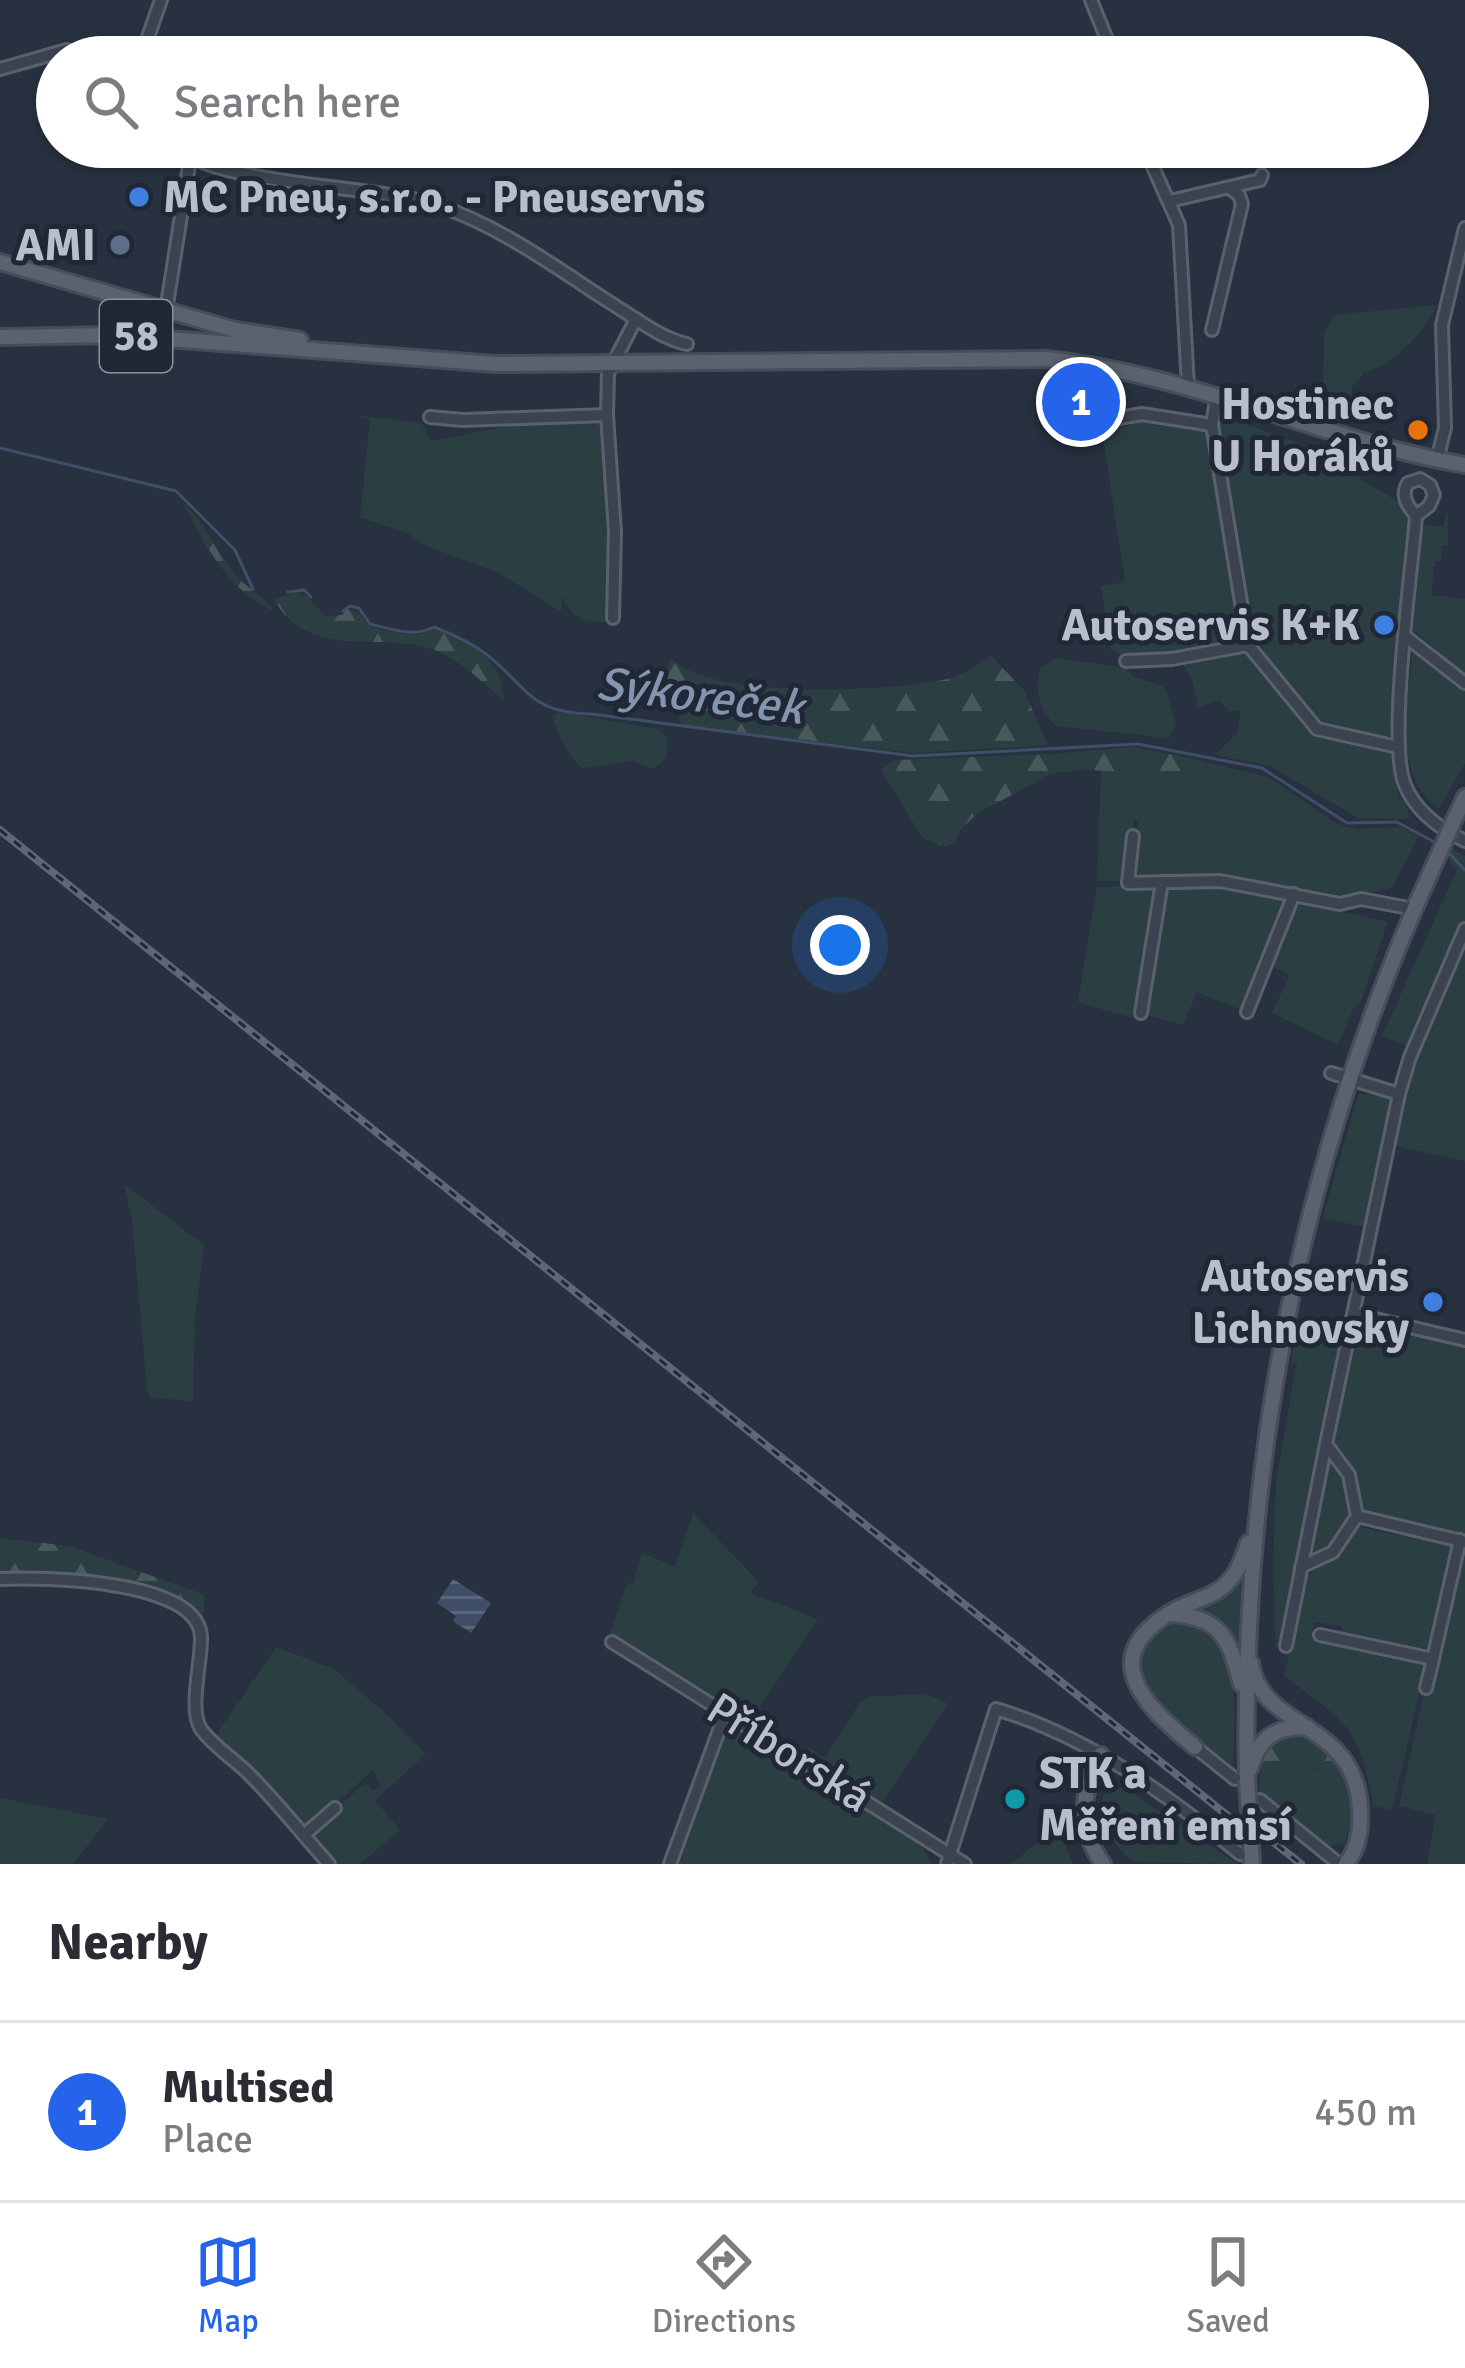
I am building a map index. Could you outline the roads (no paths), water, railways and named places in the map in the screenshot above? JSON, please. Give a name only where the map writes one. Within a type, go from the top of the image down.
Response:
[{"type":"main road","points":[[0,262],[235,330],[442,360]]},
{"type":"main road","name":"58","points":[[0,337],[116,335],[442,360],[614,364],[1046,359],[1126,370],[1465,465]]},
{"type":"main road","points":[[1246,1859],[1241,1779],[1256,1515],[1294,1280],[1349,1078],[1414,910],[1465,797]]},
{"type":"main road","points":[[1195,1747],[1155,1713],[1134,1679],[1132,1660],[1150,1625],[1230,1581],[1256,1515]]},
{"type":"main road","points":[[1168,1615],[1202,1619],[1222,1634],[1232,1650],[1245,1698]]},
{"type":"main road","points":[[1247,1634],[1253,1675],[1261,1693],[1338,1752],[1357,1788],[1360,1830],[1356,1849],[1342,1864]]},
{"type":"main road","points":[[1241,1779],[1268,1735],[1286,1727],[1309,1726]]},
{"type":"main road","points":[[1101,1755],[1082,1814],[1091,1845],[1103,1864]]},
{"type":"street","points":[[148,36],[160,0]]},
{"type":"street","points":[[1090,0],[1105,36]]},
{"type":"street","points":[[0,69],[36,59]]},
{"type":"street","points":[[166,311],[189,168]]},
{"type":"street","points":[[219,168],[372,190],[436,205],[495,228],[636,319],[687,344]]},
{"type":"street","points":[[1154,168],[1180,224],[1188,386]]},
{"type":"street","points":[[1170,201],[1260,180],[1262,175]]},
{"type":"street","points":[[1212,330],[1242,204],[1229,188]]},
{"type":"street","points":[[1438,460],[1444,428],[1442,325],[1465,228]]},
{"type":"street","points":[[613,618],[615,532],[608,373],[636,319]]},
{"type":"street","points":[[1217,394],[1212,425],[1248,645],[1317,729],[1398,747]]},
{"type":"street","points":[[1119,418],[1134,413],[1212,425]]},
{"type":"street","points":[[430,417],[607,415]]},
{"type":"street","points":[[1416,516],[1398,747],[1404,782],[1416,804],[1465,841]]},
{"type":"street","points":[[1406,637],[1465,683]]},
{"type":"street","points":[[1126,661],[1172,659],[1248,645]]},
{"type":"street","points":[[1133,836],[1128,883],[1220,880],[1340,904],[1361,899],[1414,910]]},
{"type":"street","points":[[1141,1013],[1162,882]]},
{"type":"street","points":[[1246,1012],[1294,894]]},
{"type":"street","points":[[1286,1646],[1399,1094],[1465,929]]},
{"type":"street","points":[[1331,1073],[1399,1094]]},
{"type":"street","points":[[1354,1314],[1465,1340]]},
{"type":"street","points":[[1301,1567],[1333,1552],[1357,1516],[1349,1475],[1326,1444]]},
{"type":"street","points":[[1357,1516],[1462,1541],[1426,1688]]},
{"type":"street","points":[[0,1579],[59,1576],[109,1583],[187,1611],[201,1629],[196,1710],[202,1730],[250,1774],[329,1864]]},
{"type":"street","points":[[1320,1635],[1433,1660]]},
{"type":"street","name":"Příborská","points":[[612,1642],[949,1859],[965,1864]]},
{"type":"street","points":[[949,1859],[996,1709],[1045,1726],[1142,1779],[1246,1859]]},
{"type":"street","points":[[670,1864],[725,1714]]},
{"type":"street","points":[[1195,1747],[1241,1779]]},
{"type":"street","points":[[1260,1799],[1342,1864]]},
{"type":"street","points":[[304,1835],[334,1808]]},
{"type":"water","points":[[453,1579],[491,1603],[471,1633],[437,1603]]},
{"type":"waterway","name":"Sýkoreček","points":[[0,448],[176,491],[235,550],[253,589]]},
{"type":"waterway","name":"Sýkoreček","points":[[288,592],[304,590],[311,597]]},
{"type":"waterway","name":"Sýkoreček","points":[[343,611],[350,606],[359,608],[370,624],[394,630],[418,632],[434,627],[454,635],[486,654],[542,704],[571,713],[913,756],[1138,744],[1262,768],[1347,823],[1397,822],[1438,844]]},
{"type":"waterway","name":"Sýkoreček","points":[[1446,850],[1465,870]]},
{"type":"railway","points":[[0,830],[1238,1824]]},
{"type":"railway","points":[[1263,1834],[1301,1864]]},
{"type":"place","name":"MC Pneu, s.r.o. - Pneuservis","points":[[139,197]]},
{"type":"place","name":"AMI","points":[[120,245]]},
{"type":"place","name":"Multised","points":[[1081,402]]},
{"type":"place","name":"Hostinec U Horáků","points":[[1418,430]]},
{"type":"place","name":"Autoservis K+K","points":[[1384,625]]},
{"type":"place","name":"Autoservis Lichnovsky","points":[[1433,1302]]},
{"type":"place","name":"STK a Měření emisí","points":[[1015,1799]]}]
